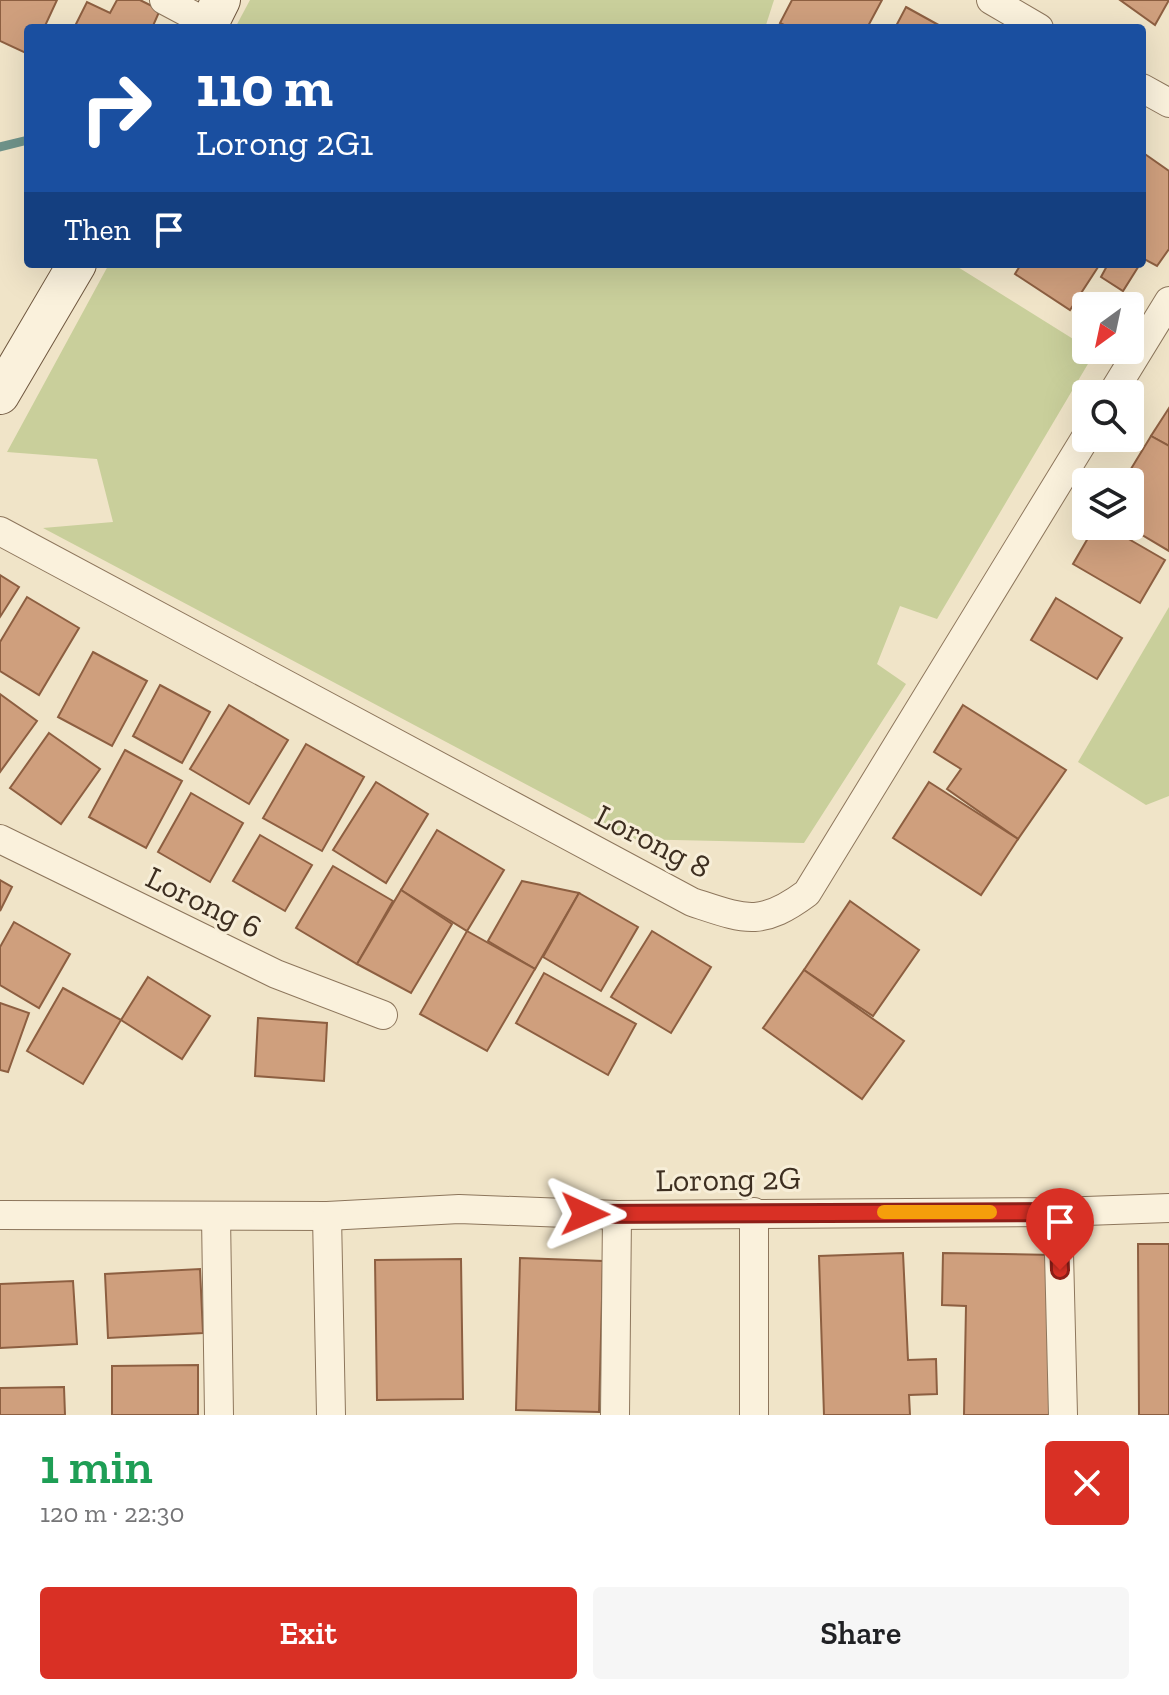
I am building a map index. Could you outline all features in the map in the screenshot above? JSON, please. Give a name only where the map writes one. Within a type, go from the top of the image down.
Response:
[{"type":"street","points":[[164,0],[212,17]]},
{"type":"street","points":[[1003,14],[1029,24]]},
{"type":"street","points":[[1146,90],[1169,103]]},
{"type":"street","points":[[0,395],[75,268]]},
{"type":"street","points":[[1121,380],[1169,301]]},
{"type":"street","name":"Lorong 8","points":[[0,531],[692,902],[743,919],[780,913],[807,893],[1077,452]]},
{"type":"street","name":"Lorong 6","points":[[0,839],[276,974],[383,1015]]},
{"type":"street","name":"Lorong 2G","points":[[0,1215],[327,1216],[459,1209],[617,1215],[1058,1212],[1169,1208]]},
{"type":"street","points":[[754,1212],[754,1415]]},
{"type":"street","points":[[1058,1212],[1063,1415]]},
{"type":"street","points":[[615,1415],[617,1215]]},
{"type":"street","points":[[216,1216],[219,1415]]},
{"type":"street","points":[[327,1216],[331,1415]]},
{"type":"green space","points":[[250,0],[774,0],[766,24],[237,24]]},
{"type":"green space","points":[[107,268],[959,268],[1072,338],[1072,364],[1088,364],[1078,380],[1072,380],[1072,391],[937,619],[900,606],[877,664],[906,684],[804,843],[629,839],[43,528],[113,522],[97,459],[7,452]]},
{"type":"green space","points":[[1169,607],[1169,796],[1146,805],[1078,762]]},
{"type":"building","points":[[0,0],[57,0],[46,24],[24,24],[24,52],[0,41]]},
{"type":"building","points":[[117,0],[140,0],[160,10],[154,24],[76,24],[87,2],[110,13]]},
{"type":"building","points":[[792,0],[882,0],[869,24],[780,23]]},
{"type":"building","points":[[1120,0],[1169,0],[1155,25]]},
{"type":"building","points":[[906,7],[937,24],[897,24]]},
{"type":"building","points":[[1146,155],[1169,171],[1169,249],[1157,266],[1146,260]]},
{"type":"building","points":[[1019,268],[1097,268],[1082,292],[1072,292],[1070,310],[1015,274]]},
{"type":"building","points":[[1106,268],[1137,268],[1123,291],[1101,277]]},
{"type":"building","points":[[1169,408],[1169,446],[1151,436]]},
{"type":"building","points":[[1151,436],[1169,446],[1169,551],[1144,536],[1144,468],[1132,468]]},
{"type":"building","points":[[1087,540],[1130,540],[1165,560],[1140,603],[1073,564]]},
{"type":"building","points":[[0,575],[19,587],[0,617]]},
{"type":"building","points":[[27,597],[79,628],[39,695],[0,671],[0,642]]},
{"type":"building","points":[[1056,598],[1122,638],[1097,679],[1031,640]]},
{"type":"building","points":[[93,652],[147,681],[112,746],[58,717]]},
{"type":"building","points":[[160,685],[210,712],[182,763],[133,736]]},
{"type":"building","points":[[0,694],[37,721],[0,772]]},
{"type":"building","points":[[229,705],[288,740],[249,804],[190,769]]},
{"type":"building","points":[[963,705],[1066,770],[1018,839],[947,789],[961,769],[934,752]]},
{"type":"building","points":[[49,733],[100,769],[61,824],[10,788]]},
{"type":"building","points":[[306,744],[364,777],[322,851],[263,818]]},
{"type":"building","points":[[125,750],[182,781],[146,848],[89,817]]},
{"type":"building","points":[[376,782],[428,814],[386,883],[333,850]]},
{"type":"building","points":[[929,782],[1018,839],[981,895],[893,838]]},
{"type":"building","points":[[191,793],[243,823],[210,882],[158,852]]},
{"type":"building","points":[[437,830],[504,870],[467,931],[401,890]]},
{"type":"building","points":[[260,835],[312,865],[285,911],[233,881]]},
{"type":"building","points":[[333,866],[393,901],[357,964],[296,928]]},
{"type":"building","points":[[0,880],[12,887],[0,911]]},
{"type":"building","points":[[522,881],[579,893],[535,969],[488,941]]},
{"type":"building","points":[[401,890],[452,924],[411,993],[357,964]]},
{"type":"building","points":[[579,893],[638,927],[601,991],[543,957]]},
{"type":"building","points":[[850,901],[919,950],[873,1016],[804,970]]},
{"type":"building","points":[[14,922],[70,954],[39,1008],[0,985],[0,947]]},
{"type":"building","points":[[467,931],[535,969],[487,1051],[420,1014]]},
{"type":"building","points":[[652,931],[711,967],[671,1033],[611,997]]},
{"type":"building","points":[[804,970],[904,1041],[862,1099],[763,1028]]},
{"type":"building","points":[[544,973],[636,1024],[608,1075],[516,1023]]},
{"type":"building","points":[[148,977],[210,1016],[182,1059],[121,1020]]},
{"type":"building","points":[[63,988],[121,1020],[83,1084],[27,1051]]},
{"type":"building","points":[[0,1003],[29,1013],[8,1072],[0,1070]]},
{"type":"building","points":[[258,1018],[327,1023],[324,1081],[255,1076]]},
{"type":"building","points":[[1138,1244],[1169,1244],[1169,1415],[1139,1415]]},
{"type":"building","points":[[903,1253],[908,1360],[936,1359],[937,1394],[909,1395],[910,1415],[824,1415],[819,1256]]},
{"type":"building","points":[[943,1253],[1054,1255],[1051,1415],[964,1415],[966,1306],[942,1305]]},
{"type":"building","points":[[520,1258],[603,1261],[599,1412],[516,1410]]},
{"type":"building","points":[[461,1259],[463,1399],[377,1400],[375,1260]]},
{"type":"building","points":[[200,1269],[203,1333],[108,1338],[105,1274]]},
{"type":"building","points":[[73,1281],[77,1344],[0,1348],[0,1284]]},
{"type":"building","points":[[198,1365],[198,1415],[112,1415],[112,1366]]},
{"type":"building","points":[[64,1387],[65,1415],[0,1415],[0,1388]]},
{"type":"waterway","points":[[0,147],[24,141]]},
{"type":"slow traffic","points":[[884,1212],[990,1212]]},
{"type":"route","points":[[585,1214],[1058,1212],[1060,1270]]}]
